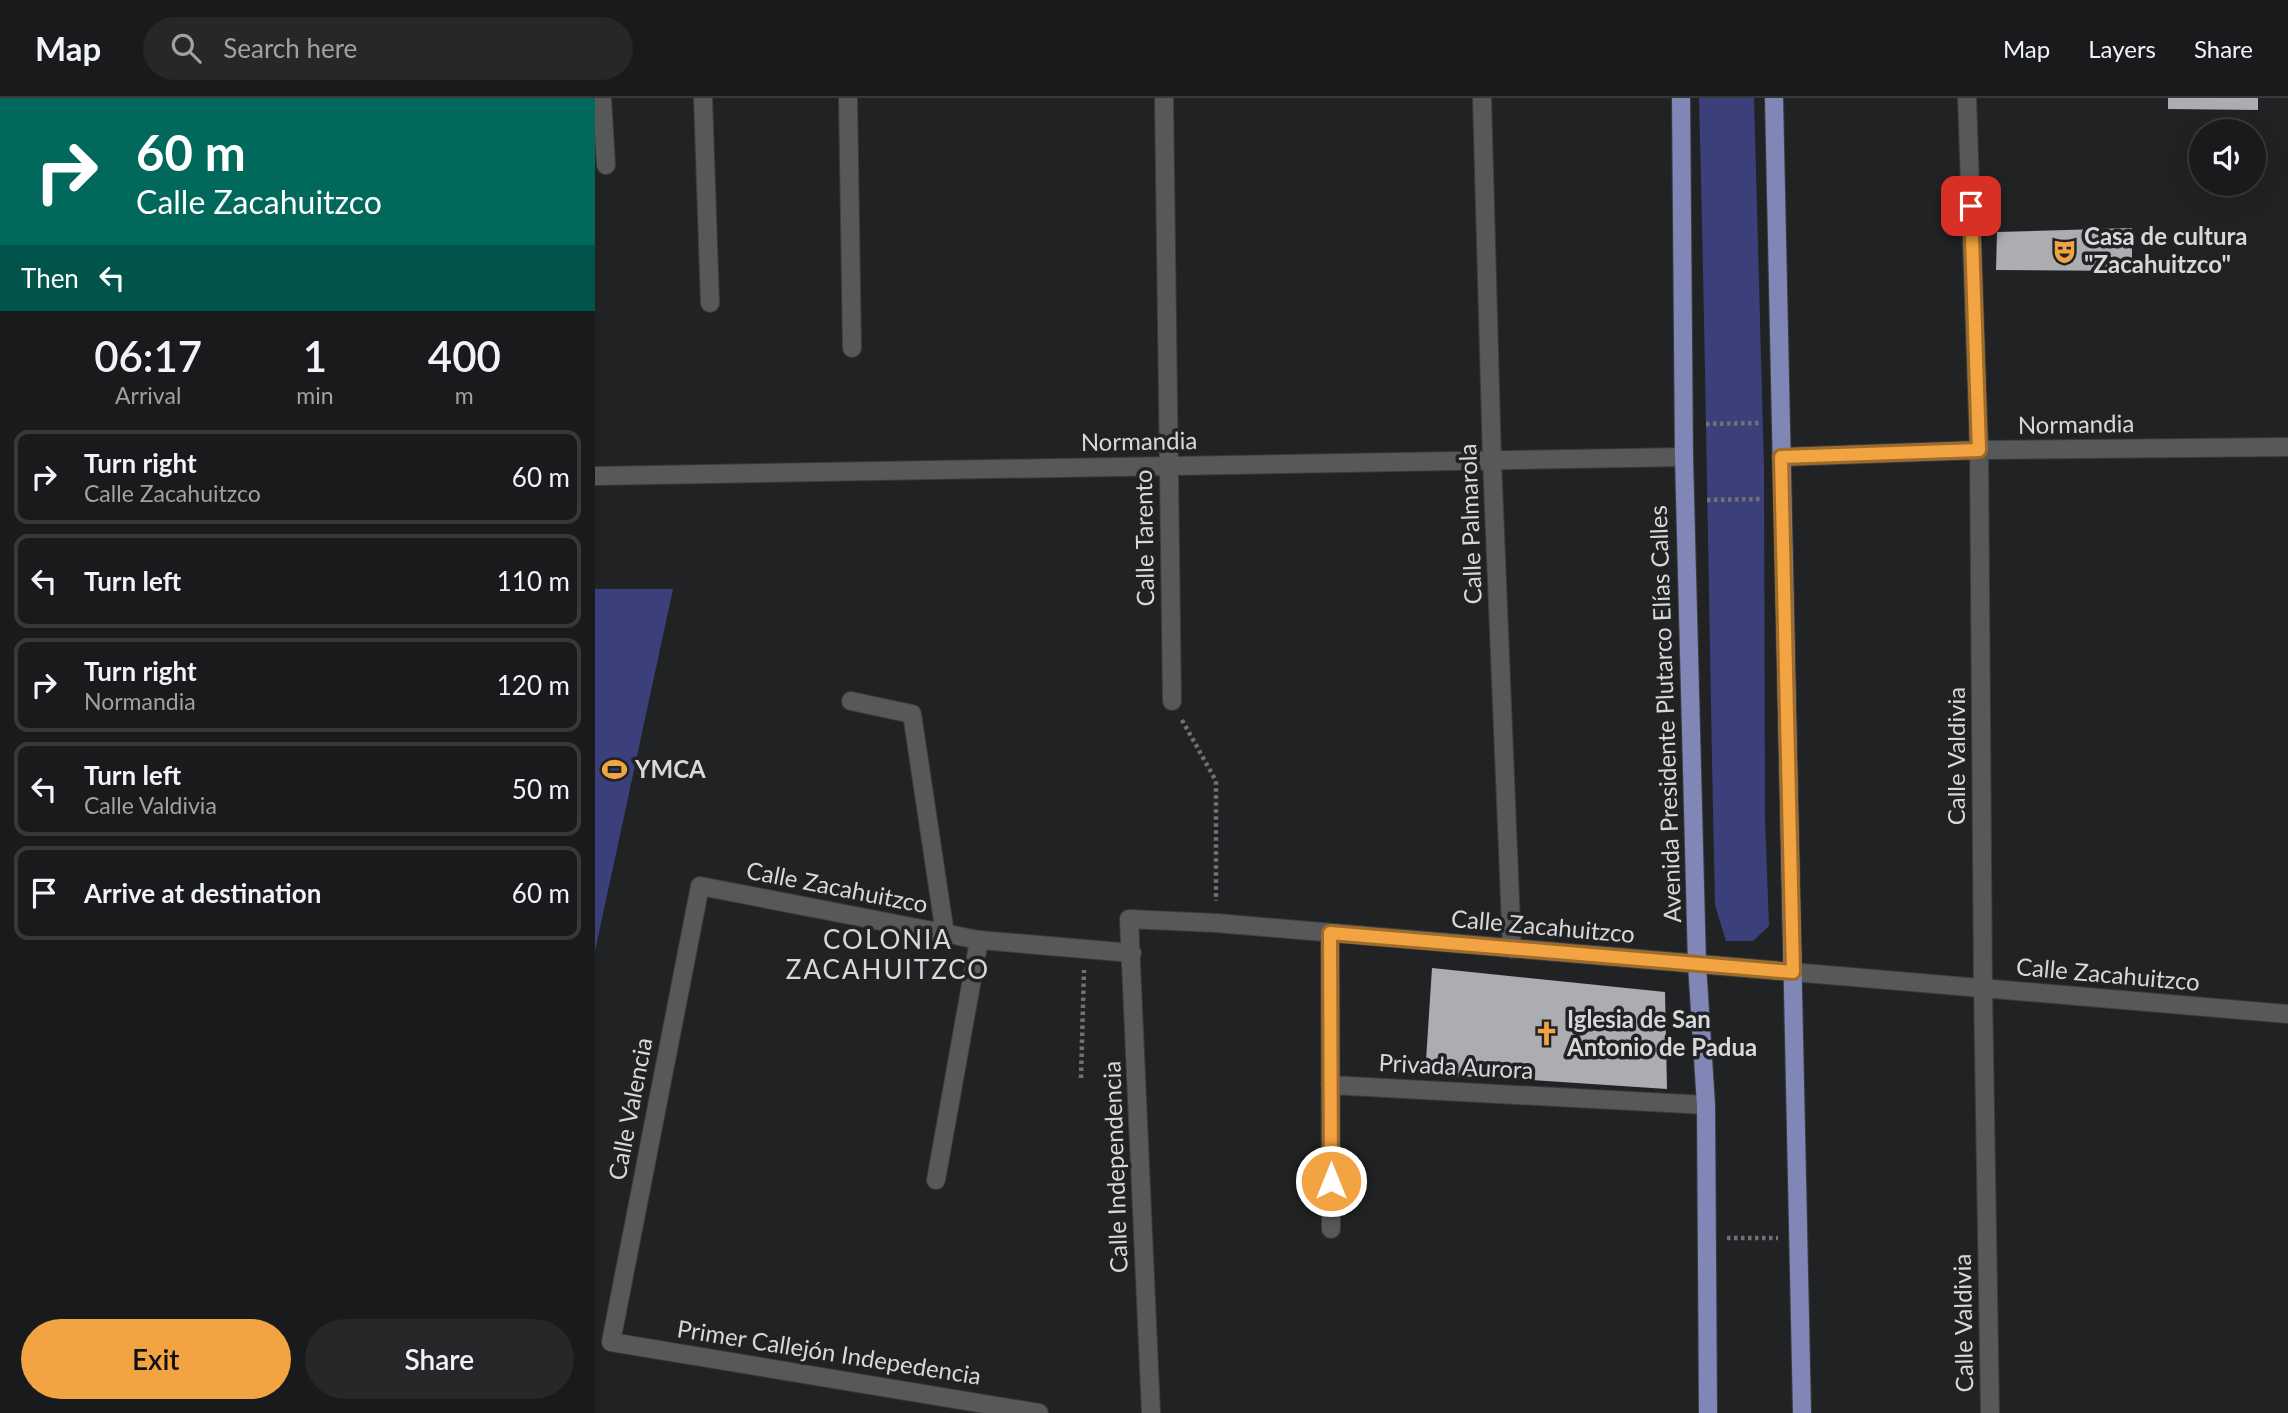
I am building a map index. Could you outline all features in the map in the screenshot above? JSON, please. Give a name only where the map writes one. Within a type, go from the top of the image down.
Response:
[{"type":"main road","name":"Avenida Presidente Plutarco Elías Calles","points":[[1681,98],[1683,424],[1697,964],[1706,1105],[1708,1413]]},
{"type":"main road","points":[[1774,98],[1802,1413]]},
{"type":"street","points":[[602,98],[606,164]]},
{"type":"street","points":[[703,98],[710,303]]},
{"type":"street","points":[[848,98],[852,348]]},
{"type":"street","name":"Calle Tarento","points":[[1164,98],[1172,701]]},
{"type":"street","name":"Calle Palmarola","points":[[1482,98],[1492,460],[1512,949]]},
{"type":"street","name":"Calle Valdivia","points":[[1967,98],[1979,450],[1983,989],[1990,1413]]},
{"type":"street","name":"Normandia","points":[[1781,457],[1979,450],[2288,447]]},
{"type":"street","name":"Normandia","points":[[595,476],[1684,457]]},
{"type":"street","points":[[851,701],[912,714],[945,934]]},
{"type":"street","name":"Calle Zacahuitzco","points":[[700,886],[979,940],[1132,953]]},
{"type":"street","name":"Calle Valencia","points":[[611,1342],[700,886]]},
{"type":"street","name":"Calle Zacahuitzco","points":[[1129,919],[1216,923],[2288,1014]]},
{"type":"street","name":"Calle Independencia","points":[[1129,919],[1151,1413]]},
{"type":"street","points":[[1330,933],[1331,1229]]},
{"type":"street","points":[[936,1180],[979,940]]},
{"type":"street","name":"Privada Aurora","points":[[1330,1085],[1706,1105]]},
{"type":"street","name":"Primer Callejón Indepedencia","points":[[611,1342],[1039,1413]]},
{"type":"path","points":[[1683,424],[1782,423]]},
{"type":"path","points":[[1685,501],[1783,499]]},
{"type":"path","points":[[1172,701],[1216,780],[1216,923]]},
{"type":"path","points":[[1081,1078],[1084,950]]},
{"type":"path","points":[[1705,1238],[1798,1238]]},
{"type":"shaded area","points":[[1699,98],[1754,98],[1764,467],[1765,820],[1769,926],[1753,941],[1726,941],[1715,905]]},
{"type":"shaded area","name":"YMCA","points":[[595,589],[673,589],[595,951]]},
{"type":"building","points":[[2168,98],[2258,98],[2258,110],[2168,109]]},
{"type":"building","name":"Casa de cultura \"Zacahuitzco\"","points":[[2132,228],[2132,271],[1996,270],[1997,232]]},
{"type":"building","name":"Iglesia de San Antonio de Padua","points":[[1432,968],[1665,992],[1667,1089],[1486,1077],[1425,1076]]},
{"type":"place","name":"Casa de cultura \"Zacahuitzco\"","points":[[2064,251]]},
{"type":"place","name":"YMCA","points":[[615,770]]},
{"type":"place","name":"Iglesia de San Antonio de Padua","points":[[1547,1034]]},
{"type":"district","name":"COLONIA ZACAHUITZCO","points":[[888,955]]},
{"type":"route","points":[[1331,1181],[1330,933],[1793,972],[1781,457],[1979,450],[1971,206]]}]
